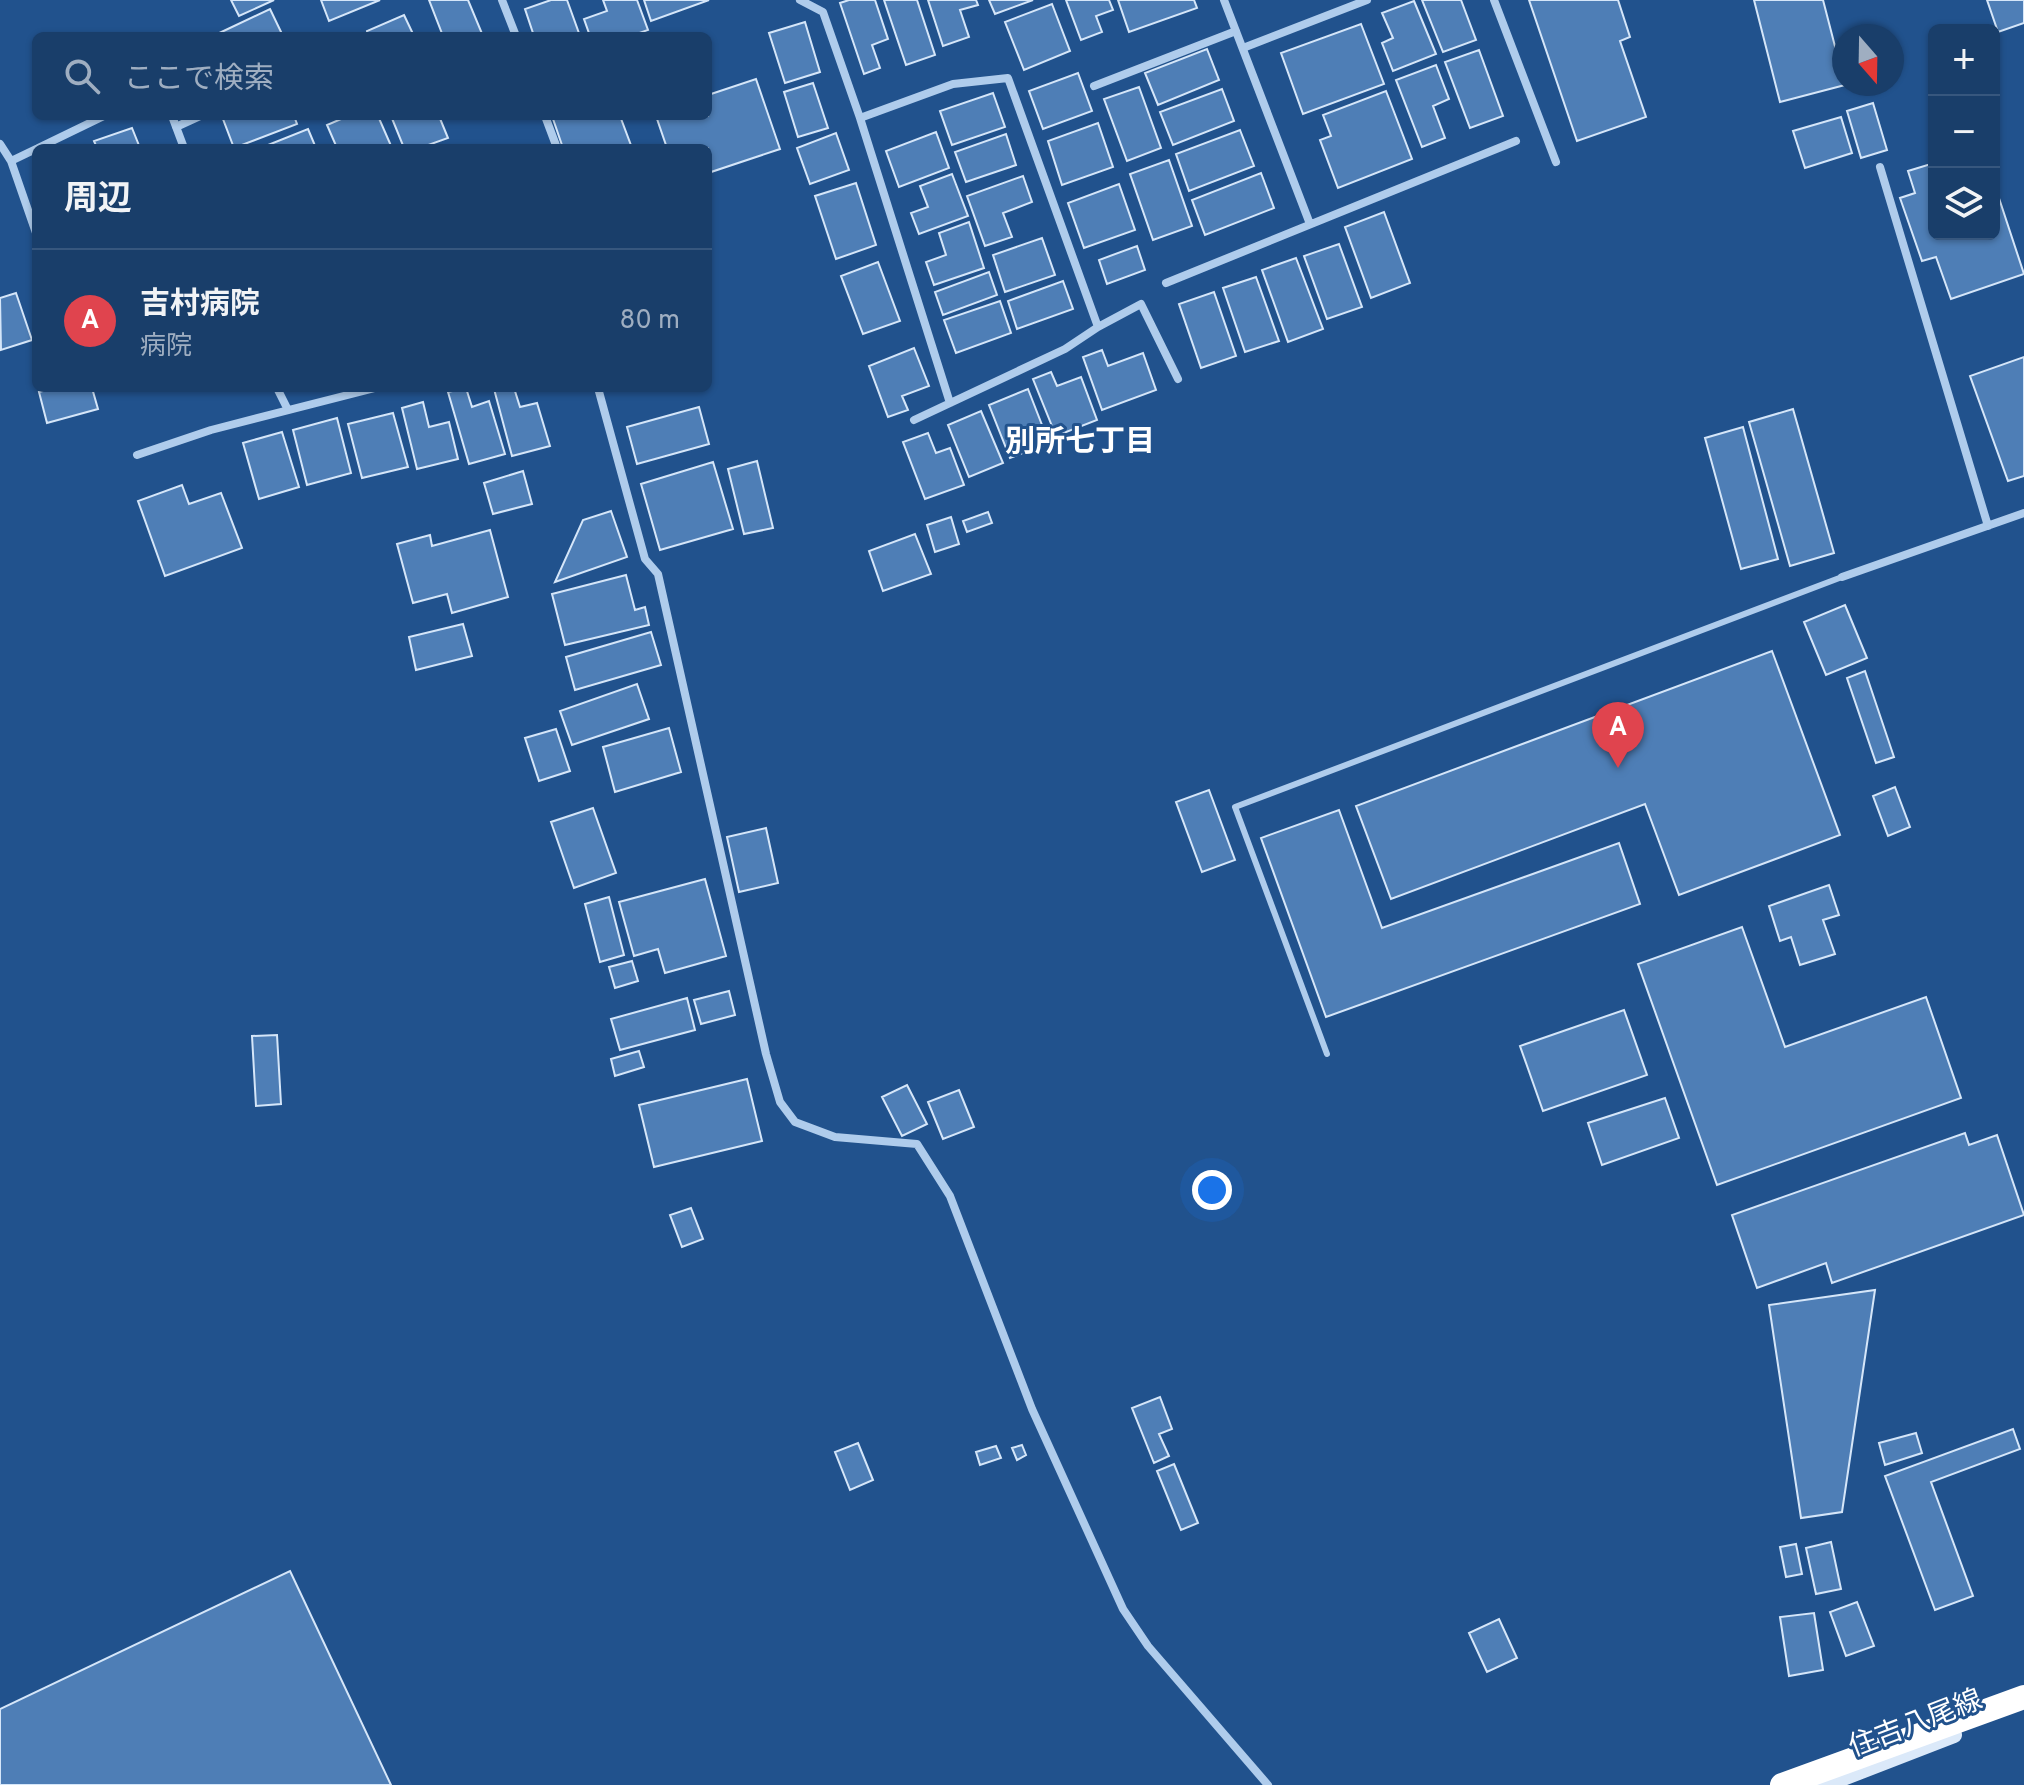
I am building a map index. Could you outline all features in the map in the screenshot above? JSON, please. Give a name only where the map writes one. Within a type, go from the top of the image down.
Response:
[{"type":"highway","points":[[1782,1785],[2024,1697]]},
{"type":"main road","name":"住吉八尾線","points":[[1825,1785],[2024,1707]]},
{"type":"street","points":[[502,0],[514,32]]},
{"type":"street","points":[[800,0],[823,12],[860,118],[950,403]]},
{"type":"street","points":[[1224,0],[1310,224]]},
{"type":"street","points":[[1243,48],[1367,0]]},
{"type":"street","points":[[1494,0],[1556,162]]},
{"type":"street","points":[[1094,86],[1236,31]]},
{"type":"street","points":[[860,118],[953,84],[1008,78],[1098,327]]},
{"type":"street","points":[[45,144],[96,120]]},
{"type":"street","points":[[173,120],[182,144]]},
{"type":"street","points":[[176,127],[191,120]]},
{"type":"street","points":[[546,120],[556,144]]},
{"type":"street","points":[[1166,283],[1516,141]]},
{"type":"street","points":[[0,144],[11,161],[32,221]]},
{"type":"street","points":[[11,161],[32,150]]},
{"type":"street","points":[[1880,167],[1988,526]]},
{"type":"street","points":[[914,420],[1065,349],[1141,304],[1178,379]]},
{"type":"street","points":[[279,392],[288,410]]},
{"type":"street","points":[[137,455],[211,430],[359,392]]},
{"type":"street","points":[[599,392],[645,559],[658,574],[766,1054],[780,1102],[795,1122],[835,1137],[917,1144],[950,1196],[1032,1409],[1123,1609],[1158,1658],[1268,1785]]},
{"type":"street","points":[[1842,577],[2024,513]]},
{"type":"lane","points":[[1327,1054],[1235,807],[1842,577]]},
{"type":"building","points":[[231,0],[274,0],[239,16]]},
{"type":"building","points":[[321,0],[380,0],[329,21]]},
{"type":"building","points":[[429,0],[468,0],[481,32],[441,32]]},
{"type":"building","points":[[551,0],[567,0],[579,32],[533,32],[525,9]]},
{"type":"building","points":[[603,0],[637,0],[648,30],[589,32],[584,19],[607,11]]},
{"type":"building","points":[[644,0],[709,0],[651,21]]},
{"type":"building","points":[[875,0],[888,39],[872,45],[880,68],[864,74],[840,3]]},
{"type":"building","points":[[884,0],[917,0],[935,55],[906,65]]},
{"type":"building","points":[[928,0],[976,0],[978,5],[960,10],[969,37],[943,46]]},
{"type":"building","points":[[989,0],[1033,0],[995,14]]},
{"type":"building","points":[[1066,0],[1109,0],[1113,10],[1096,16],[1102,32],[1081,40]]},
{"type":"building","points":[[1118,0],[1194,0],[1197,8],[1129,32]]},
{"type":"building","points":[[1422,0],[1461,0],[1476,40],[1443,52]]},
{"type":"building","points":[[1529,0],[1618,0],[1630,37],[1620,41],[1646,117],[1577,141]]},
{"type":"building","points":[[1754,0],[1823,0],[1832,35],[1832,88],[1780,102]]},
{"type":"building","points":[[1987,0],[2024,0],[2024,23],[2000,31],[2000,24],[1995,24]]},
{"type":"building","points":[[1414,1],[1436,54],[1393,71],[1382,43],[1393,38],[1382,13]]},
{"type":"building","points":[[1052,4],[1070,51],[1024,70],[1005,22]]},
{"type":"building","points":[[270,9],[281,32],[221,32]]},
{"type":"building","points":[[404,15],[412,32],[367,32]]},
{"type":"building","points":[[805,22],[820,72],[785,83],[769,33]]},
{"type":"building","points":[[1361,24],[1384,84],[1303,114],[1281,53]]},
{"type":"building","points":[[1207,49],[1219,80],[1158,105],[1145,73]]},
{"type":"building","points":[[1479,50],[1503,116],[1470,128],[1445,62]]},
{"type":"building","points":[[1436,65],[1449,99],[1433,106],[1445,138],[1422,147],[1396,80]]},
{"type":"building","points":[[1078,73],[1092,111],[1043,129],[1029,91]]},
{"type":"building","points":[[756,79],[780,149],[712,172],[712,144],[666,144],[657,120],[712,120],[712,94]]},
{"type":"building","points":[[813,83],[828,128],[798,137],[784,92]]},
{"type":"building","points":[[1139,87],[1161,148],[1127,161],[1104,99]]},
{"type":"building","points":[[1222,89],[1234,121],[1173,145],[1160,112]]},
{"type":"building","points":[[1386,91],[1412,159],[1338,188],[1320,140],[1331,136],[1323,115]]},
{"type":"building","points":[[993,93],[1005,127],[952,145],[940,111]]},
{"type":"building","points":[[1873,103],[1887,150],[1861,158],[1847,111]]},
{"type":"building","points":[[1841,117],[1852,153],[1805,168],[1793,131]]},
{"type":"building","points":[[223,120],[296,120],[297,124],[244,144],[232,144]]},
{"type":"building","points":[[339,120],[380,120],[390,144],[335,144],[327,125]]},
{"type":"building","points":[[393,120],[441,120],[448,138],[431,144],[402,144]]},
{"type":"building","points":[[553,120],[622,120],[630,144],[562,144]]},
{"type":"building","points":[[1098,123],[1113,167],[1062,185],[1048,141]]},
{"type":"building","points":[[132,128],[138,144],[95,144],[94,141]]},
{"type":"building","points":[[308,129],[314,144],[270,144]]},
{"type":"building","points":[[1240,130],[1254,166],[1189,191],[1176,154]]},
{"type":"building","points":[[936,132],[949,168],[899,187],[886,151]]},
{"type":"building","points":[[836,133],[849,170],[810,184],[797,148]]},
{"type":"building","points":[[1006,134],[1016,165],[966,182],[955,152]]},
{"type":"building","points":[[1169,160],[1192,226],[1153,240],[1130,174]]},
{"type":"building","points":[[1928,165],[1928,240],[2000,240],[2000,201],[2024,274],[1951,299],[1936,257],[1922,261],[1900,198],[1915,193],[1908,171]]},
{"type":"building","points":[[1261,173],[1274,208],[1205,235],[1192,200]]},
{"type":"building","points":[[952,174],[968,216],[919,234],[911,213],[928,207],[920,186]]},
{"type":"building","points":[[1023,176],[1032,202],[1003,213],[1012,237],[985,246],[967,196]]},
{"type":"building","points":[[856,183],[876,245],[836,259],[815,196]]},
{"type":"building","points":[[1119,184],[1135,230],[1084,248],[1068,203]]},
{"type":"building","points":[[1384,212],[1410,283],[1371,298],[1345,227]]},
{"type":"building","points":[[969,222],[984,268],[934,285],[926,262],[946,255],[939,233]]},
{"type":"building","points":[[1042,238],[1055,275],[1005,292],[993,255]]},
{"type":"building","points":[[1339,244],[1362,307],[1327,319],[1304,256]]},
{"type":"building","points":[[1137,246],[1145,270],[1107,284],[1099,260]]},
{"type":"building","points":[[1296,258],[1323,329],[1288,342],[1262,270]]},
{"type":"building","points":[[878,262],[900,321],[863,334],[841,276]]},
{"type":"building","points":[[989,272],[997,295],[943,315],[935,292]]},
{"type":"building","points":[[1256,277],[1279,341],[1245,352],[1223,288]]},
{"type":"building","points":[[1063,281],[1073,309],[1017,329],[1008,301]]},
{"type":"building","points":[[1214,292],[1236,356],[1201,368],[1179,304]]},
{"type":"building","points":[[16,293],[32,340],[1,350],[0,298]]},
{"type":"building","points":[[1000,301],[1011,333],[956,353],[944,320]]},
{"type":"building","points":[[914,348],[929,386],[902,396],[908,410],[888,417],[869,366]]},
{"type":"building","points":[[1102,350],[1108,366],[1143,353],[1156,390],[1102,410],[1083,357]]},
{"type":"building","points":[[2024,357],[2024,476],[2008,481],[1970,376]]},
{"type":"building","points":[[1051,372],[1057,386],[1081,377],[1097,420],[1056,436],[1033,379]]},
{"type":"building","points":[[1028,389],[1049,443],[1010,458],[989,405]]},
{"type":"building","points":[[39,392],[93,392],[98,409],[47,423]]},
{"type":"building","points":[[448,392],[467,392],[472,407],[489,401],[505,454],[469,464]]},
{"type":"building","points":[[495,392],[515,392],[520,407],[537,403],[550,446],[512,456]]},
{"type":"building","points":[[423,402],[429,427],[449,422],[458,459],[417,469],[402,408]]},
{"type":"building","points":[[699,407],[709,444],[637,464],[627,427]]},
{"type":"building","points":[[1793,409],[1834,553],[1790,566],[1749,422]]},
{"type":"building","points":[[981,411],[1003,463],[969,477],[948,425]]},
{"type":"building","points":[[393,413],[408,467],[362,478],[348,424]]},
{"type":"building","points":[[337,418],[351,473],[307,485],[293,430]]},
{"type":"building","points":[[1743,427],[1778,559],[1741,569],[1705,438]]},
{"type":"building","points":[[282,432],[299,487],[259,499],[243,443]]},
{"type":"building","points":[[928,433],[936,453],[950,448],[964,485],[925,499],[903,442]]},
{"type":"building","points":[[757,461],[773,528],[744,534],[728,469]]},
{"type":"building","points":[[713,462],[733,529],[660,550],[641,484]]},
{"type":"building","points":[[523,471],[532,504],[493,514],[484,483]]},
{"type":"building","points":[[182,485],[189,504],[221,493],[242,548],[165,576],[138,501]]},
{"type":"building","points":[[611,511],[627,557],[555,582],[583,520]]},
{"type":"building","points":[[988,512],[992,523],[967,532],[963,521]]},
{"type":"building","points":[[951,517],[959,544],[935,552],[927,525]]},
{"type":"building","points":[[490,530],[508,597],[452,613],[447,594],[413,603],[397,544],[430,535],[432,546]]},
{"type":"building","points":[[915,534],[931,574],[883,591],[869,551]]},
{"type":"building","points":[[626,575],[635,610],[645,607],[649,625],[565,645],[552,594]]},
{"type":"building","points":[[1845,605],[1867,658],[1826,675],[1804,622]]},
{"type":"building","points":[[463,624],[472,656],[416,670],[409,637]]},
{"type":"building","points":[[651,632],[661,665],[575,690],[566,657]]},
{"type":"building","points":[[1772,651],[1840,835],[1679,895],[1645,804],[1391,899],[1356,806]]},
{"type":"building","points":[[1865,671],[1894,757],[1876,763],[1847,678]]},
{"type":"building","points":[[637,684],[649,719],[572,745],[560,711]]},
{"type":"building","points":[[669,728],[681,772],[615,792],[603,747]]},
{"type":"building","points":[[556,729],[570,771],[539,781],[525,738]]},
{"type":"building","points":[[1895,787],[1910,827],[1888,836],[1873,796]]},
{"type":"building","points":[[1209,790],[1235,860],[1202,872],[1176,802]]},
{"type":"building","points":[[593,808],[616,873],[574,888],[551,822]]},
{"type":"building","points":[[1339,810],[1382,928],[1619,843],[1640,904],[1326,1017],[1261,838]]},
{"type":"building","points":[[766,828],[778,883],[739,892],[727,837]]},
{"type":"building","points":[[705,879],[726,956],[665,973],[658,949],[634,956],[619,902]]},
{"type":"building","points":[[1829,885],[1839,915],[1823,920],[1835,954],[1800,965],[1791,937],[1780,941],[1769,906]]},
{"type":"building","points":[[609,897],[624,955],[600,962],[585,904]]},
{"type":"building","points":[[1742,927],[1785,1047],[1926,997],[1961,1098],[1717,1185],[1638,964]]},
{"type":"building","points":[[632,961],[638,981],[615,988],[609,967]]},
{"type":"building","points":[[729,991],[735,1015],[701,1024],[694,1000]]},
{"type":"building","points":[[687,998],[695,1030],[620,1050],[611,1019]]},
{"type":"building","points":[[1624,1010],[1647,1075],[1543,1111],[1520,1046]]},
{"type":"building","points":[[277,1035],[281,1104],[256,1106],[252,1036]]},
{"type":"building","points":[[639,1051],[644,1067],[615,1076],[611,1059]]},
{"type":"building","points":[[747,1079],[762,1141],[654,1167],[639,1105]]},
{"type":"building","points":[[907,1085],[927,1124],[902,1136],[882,1097]]},
{"type":"building","points":[[959,1090],[974,1127],[943,1139],[928,1102]]},
{"type":"building","points":[[1665,1098],[1679,1138],[1602,1165],[1588,1123]]},
{"type":"building","points":[[1965,1133],[1969,1145],[1997,1135],[2024,1215],[1832,1283],[1826,1263],[1757,1288],[1732,1215]]},
{"type":"building","points":[[691,1208],[703,1239],[682,1247],[670,1215]]},
{"type":"building","points":[[1875,1290],[1842,1512],[1801,1518],[1769,1305]]},
{"type":"building","points":[[1160,1397],[1172,1429],[1159,1434],[1169,1456],[1154,1463],[1132,1408]]},
{"type":"building","points":[[2013,1429],[2020,1449],[1931,1482],[1973,1596],[1935,1610],[1885,1476]]},
{"type":"building","points":[[1916,1433],[1922,1453],[1885,1465],[1879,1443]]},
{"type":"building","points":[[858,1443],[873,1480],[850,1490],[835,1452]]},
{"type":"building","points":[[1022,1445],[1026,1455],[1017,1460],[1012,1448]]},
{"type":"building","points":[[996,1446],[1001,1458],[980,1465],[976,1452]]},
{"type":"building","points":[[1174,1464],[1198,1523],[1181,1530],[1157,1471]]},
{"type":"building","points":[[1831,1542],[1841,1589],[1816,1594],[1806,1548]]},
{"type":"building","points":[[1796,1544],[1802,1574],[1786,1577],[1780,1547]]},
{"type":"building","points":[[290,1571],[391,1785],[0,1785],[0,1709]]},
{"type":"building","points":[[1857,1602],[1874,1646],[1846,1656],[1830,1612]]},
{"type":"building","points":[[1814,1613],[1823,1670],[1789,1676],[1780,1617]]},
{"type":"building","points":[[1499,1619],[1517,1658],[1487,1672],[1469,1633]]},
{"type":"place","name":"吉村病院","points":[[1618,768]]},
{"type":"district","name":"別所七丁目","points":[[1080,441]]}]
